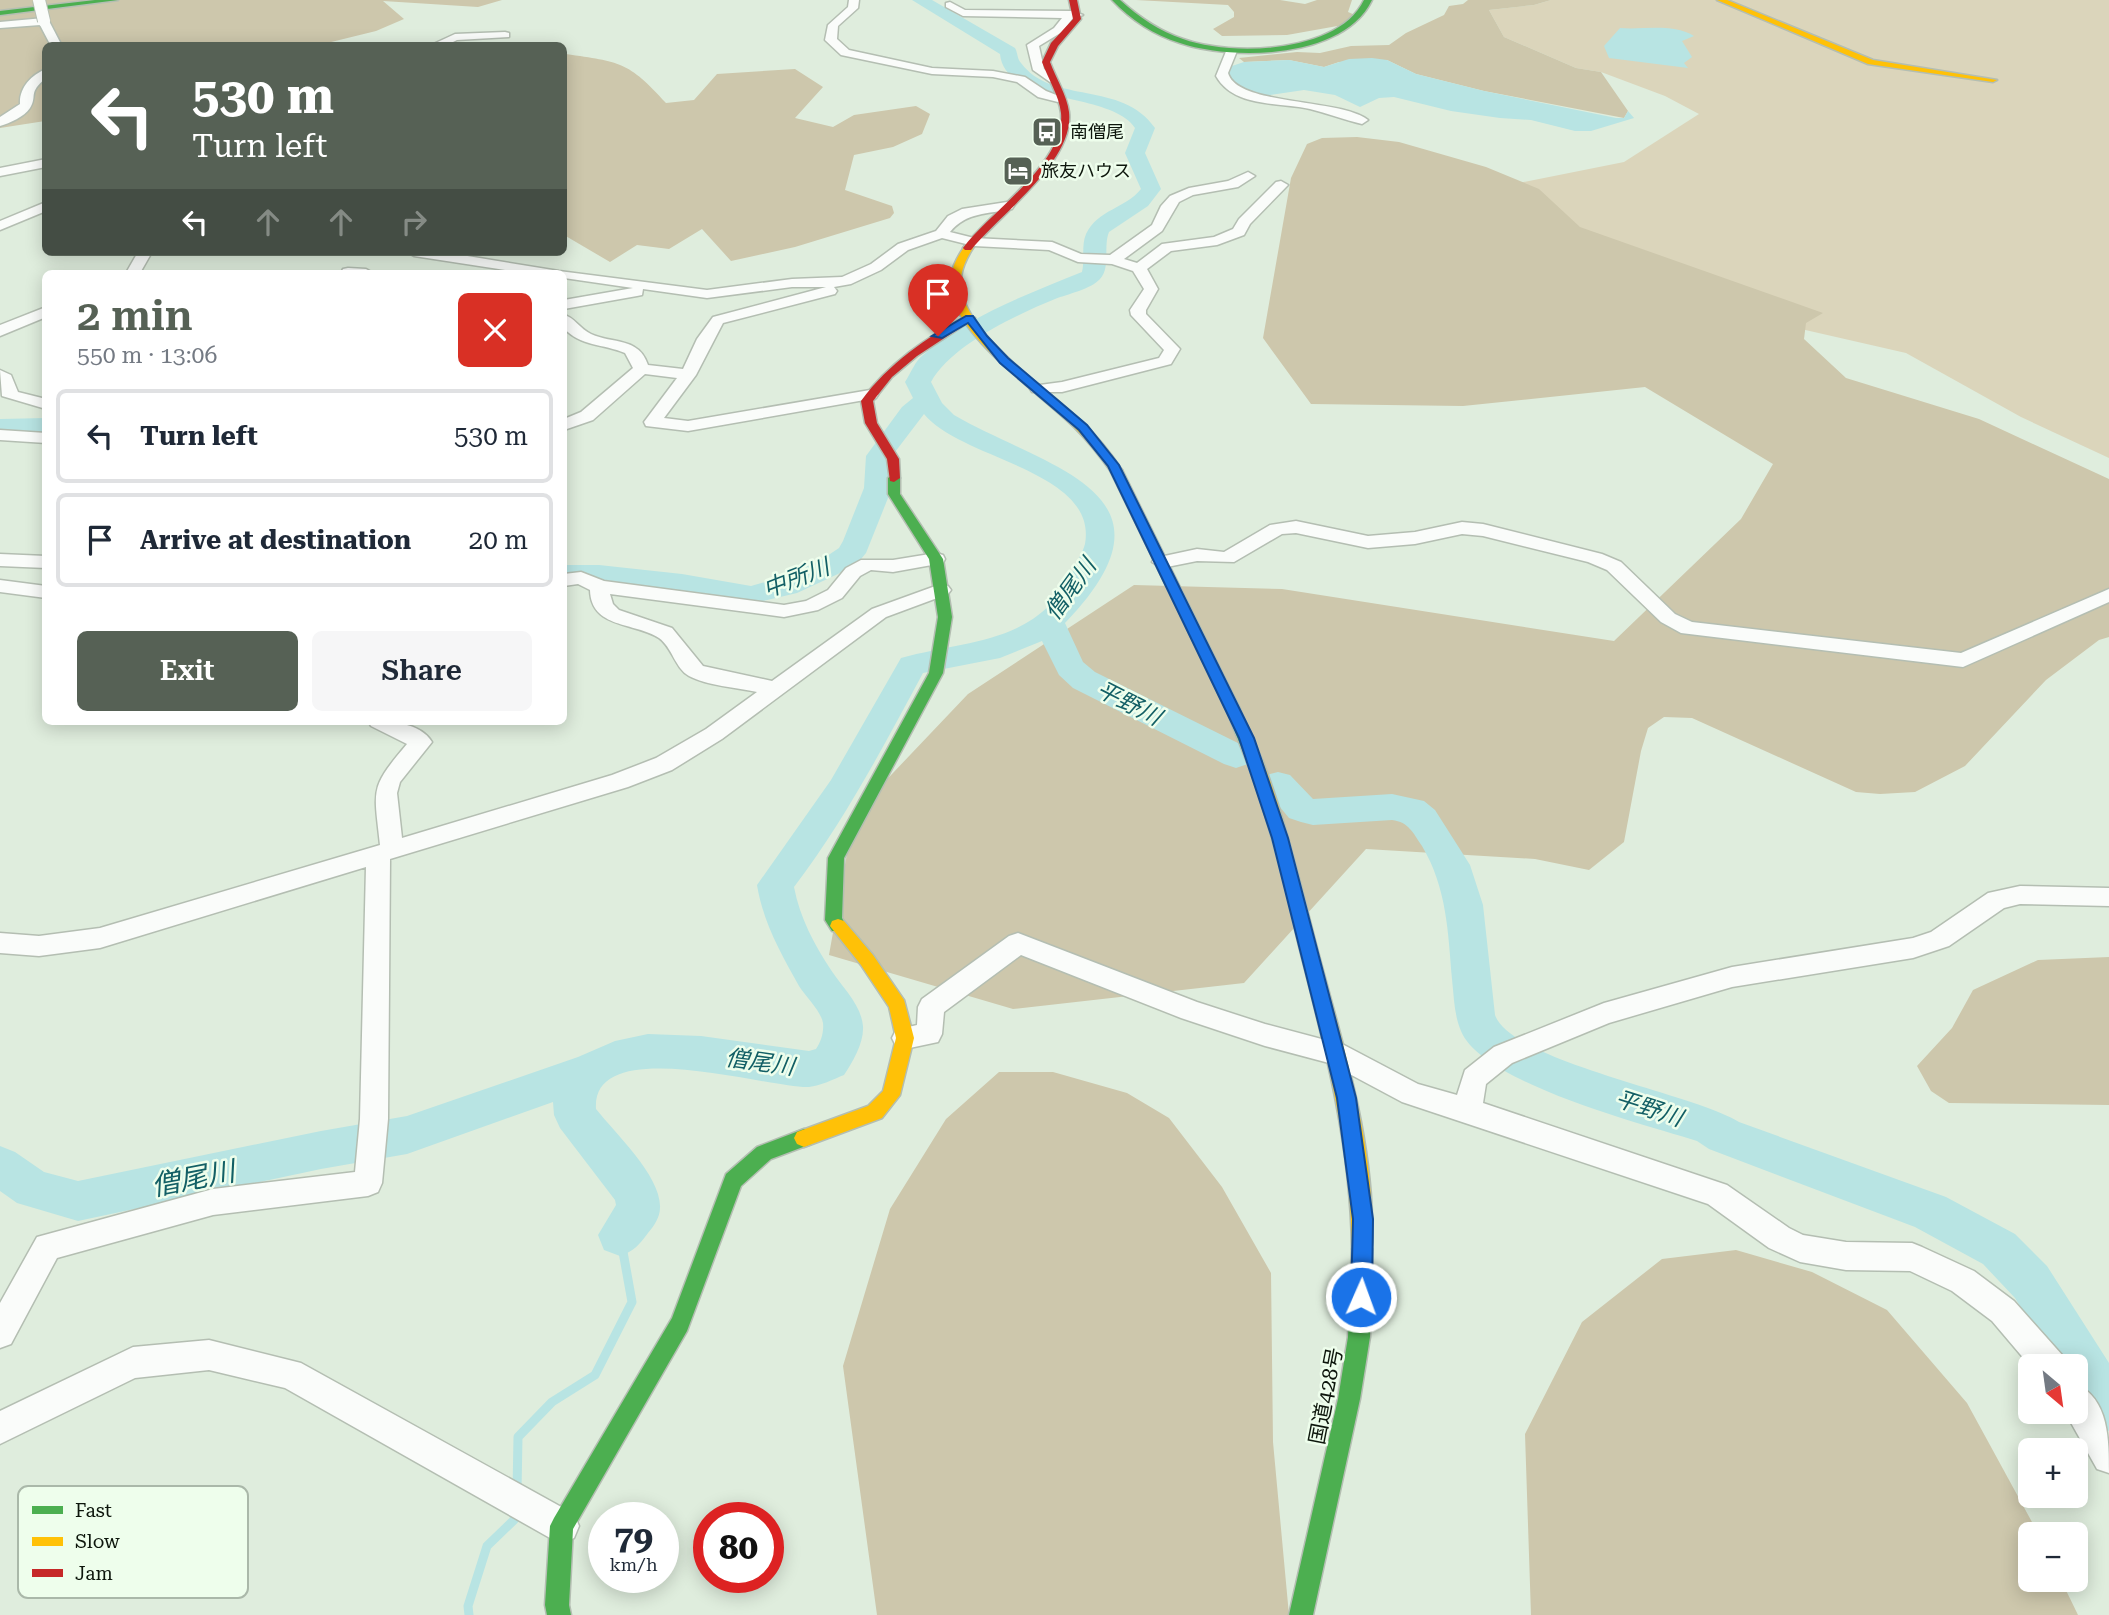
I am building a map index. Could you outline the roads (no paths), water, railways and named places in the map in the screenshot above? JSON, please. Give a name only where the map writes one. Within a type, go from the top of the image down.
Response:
[{"type":"main road","points":[[0,10],[70,0]]},
{"type":"main road","points":[[0,10],[114,0]]},
{"type":"main road","points":[[1116,0],[1132,17],[1182,40],[1231,51],[1288,45],[1337,34],[1354,25],[1365,12],[1368,0]]},
{"type":"main road","points":[[1721,0],[1871,62],[1993,80]]},
{"type":"main road","name":"国道428号","points":[[1074,10],[1076,24],[1047,56],[1054,90],[1065,118],[1060,140],[1045,164],[963,254],[955,275],[959,297],[976,328],[1004,360],[1083,428],[1113,465],[1163,562],[1254,759],[1280,838],[1346,1098],[1363,1219],[1359,1337],[1349,1399],[1301,1615]]},
{"type":"main road","points":[[559,1615],[557,1605],[562,1526],[680,1324],[733,1180],[764,1153],[875,1112],[891,1095],[905,1038],[898,1005],[867,960],[833,920],[836,858],[936,673],[945,617],[936,558],[894,494],[893,459],[871,423],[867,401],[877,384],[897,365],[938,336],[976,328]]},
{"type":"street","points":[[38,0],[44,21],[55,42]]},
{"type":"street","points":[[854,0],[853,8],[833,25],[831,40],[845,52],[932,71],[993,74],[1021,79],[1042,94],[1054,90]]},
{"type":"street","points":[[950,5],[963,13],[1043,16],[1074,10]]},
{"type":"street","points":[[0,25],[44,21]]},
{"type":"street","points":[[444,42],[456,37],[505,35]]},
{"type":"street","points":[[1231,51],[1222,69],[1222,76],[1225,83],[1242,93],[1301,103],[1362,120]]},
{"type":"street","points":[[0,122],[18,113],[26,105],[24,97],[27,89],[42,76]]},
{"type":"street","points":[[18,113],[42,110]]},
{"type":"street","points":[[0,172],[42,164]]},
{"type":"street","points":[[1113,260],[1156,230],[1162,222],[1165,208],[1180,196],[1192,190],[1235,184],[1248,176]]},
{"type":"street","points":[[1139,268],[1167,247],[1217,241],[1239,232],[1244,222],[1281,185]]},
{"type":"street","points":[[567,274],[707,294],[792,283],[834,283],[846,281],[876,267],[903,247],[941,234],[953,219],[967,212],[1007,206]]},
{"type":"street","points":[[0,226],[42,208]]},
{"type":"street","points":[[941,234],[974,242],[1052,247],[1078,258],[1113,260],[1139,268],[1151,289],[1138,310],[1172,349],[1165,361],[1062,387],[1038,389]]},
{"type":"street","points":[[422,256],[431,261],[522,270]]},
{"type":"street","points":[[870,395],[688,426],[652,422],[688,375],[718,320],[862,282],[874,274],[876,267]]},
{"type":"street","points":[[567,304],[661,288]]},
{"type":"street","points":[[0,331],[42,313]]},
{"type":"street","points":[[567,324],[580,337],[598,343],[626,346],[632,350],[641,369]]},
{"type":"street","points":[[567,424],[587,416],[641,369],[688,375]]},
{"type":"street","points":[[0,375],[5,377],[8,393],[12,396],[42,403]]},
{"type":"street","points":[[0,435],[42,438]]},
{"type":"street","points":[[1163,562],[1197,555],[1227,558],[1277,529],[1296,527],[1368,541],[1415,538],[1469,528],[1595,558],[1614,566],[1668,618],[1688,628],[1963,660],[2109,595]]},
{"type":"street","points":[[567,580],[581,578],[600,587],[784,611],[810,606],[835,594],[853,572],[868,564],[893,566],[936,558]]},
{"type":"street","points":[[0,560],[42,562]]},
{"type":"street","points":[[0,586],[42,591]]},
{"type":"street","points":[[600,587],[598,597],[602,607],[611,614],[664,632],[688,666],[696,671],[775,690]]},
{"type":"street","points":[[0,943],[39,946],[100,938],[620,781],[664,764],[714,734],[879,613],[942,590]]},
{"type":"street","points":[[0,1333],[47,1247],[213,1202],[368,1183],[374,1119],[386,793],[390,779],[421,743],[387,725]]},
{"type":"street","points":[[1468,1110],[1474,1078],[1503,1055],[1604,1014],[1732,977],[1913,948],[1940,939],[1997,900],[2020,895],[2109,897]]},
{"type":"street","points":[[905,1038],[929,1034],[931,1007],[1018,943],[1190,1010],[1265,1035],[1335,1053],[1412,1094],[1468,1110],[1717,1194],[1779,1238],[1800,1248],[1846,1256],[1912,1257],[1963,1281],[2003,1311],[2041,1354]]},
{"type":"street","points":[[0,1428],[133,1363],[209,1355],[290,1374],[562,1526]]},
{"type":"street","points":[[2088,1418],[2109,1457]]},
{"type":"water","points":[[1620,28],[1667,28],[1694,36],[1682,41],[1692,57],[1684,63],[1688,68],[1609,58],[1604,46]]},
{"type":"water","points":[[1349,59],[1387,60],[1416,74],[1484,91],[1616,118],[1624,118],[1628,111],[1634,118],[1591,131],[1575,131],[1531,120],[1451,111],[1394,97],[1379,98],[1360,107],[1335,95],[1304,90],[1263,96],[1245,90],[1227,79],[1232,66],[1244,62],[1289,60],[1324,67]]},
{"type":"waterway","name":"僧尾川","points":[[592,1070],[615,1058],[648,1051],[701,1053],[809,1069],[830,1063],[842,1037],[841,1016],[793,939],[775,885],[812,837],[844,788],[912,665],[989,651],[1029,636],[1047,623],[1065,604],[1084,579],[1099,545],[1098,517],[1083,495],[1060,477],[945,421],[926,398],[918,382],[930,361],[969,334],[1025,303],[1091,276],[1095,264],[1095,241],[1100,229],[1112,218],[1134,207],[1151,189],[1135,153],[1145,128],[1138,118],[1114,105],[1037,84],[1010,63],[1009,52],[920,0]]},
{"type":"waterway","name":"中所川","points":[[567,574],[599,574],[682,583],[751,595],[786,586],[828,568],[851,553],[857,541],[878,488],[879,456],[911,412],[926,401]]},
{"type":"waterway","name":"中所川","points":[[0,427],[42,426]]},
{"type":"waterway","name":"平野川","points":[[1049,622],[1070,668],[1084,680],[1236,756]]},
{"type":"waterway","name":"平野川","points":[[1278,784],[1301,809],[1313,812],[1392,807],[1412,810],[1423,819],[1452,865],[1464,905],[1475,1015],[1481,1032],[1497,1047],[1564,1080],[1710,1127],[1724,1136],[1930,1212],[1999,1249],[2031,1282],[2109,1407]]},
{"type":"waterway","name":"僧尾川","points":[[0,1166],[33,1189],[78,1201],[321,1150],[407,1135],[592,1070]]},
{"type":"waterway","name":"僧尾川","points":[[592,1070],[574,1094],[575,1115],[637,1194],[638,1211],[620,1235]]},
{"type":"waterway","points":[[517,1491],[518,1437],[552,1402],[595,1375],[632,1302],[620,1235]]},
{"type":"waterway","points":[[469,1615],[468,1606],[487,1546],[514,1520],[515,1513]]},
{"type":"place","name":"南僧尾","points":[[1047,132]]},
{"type":"place","name":"旅友ハウス","points":[[1018,171]]}]
